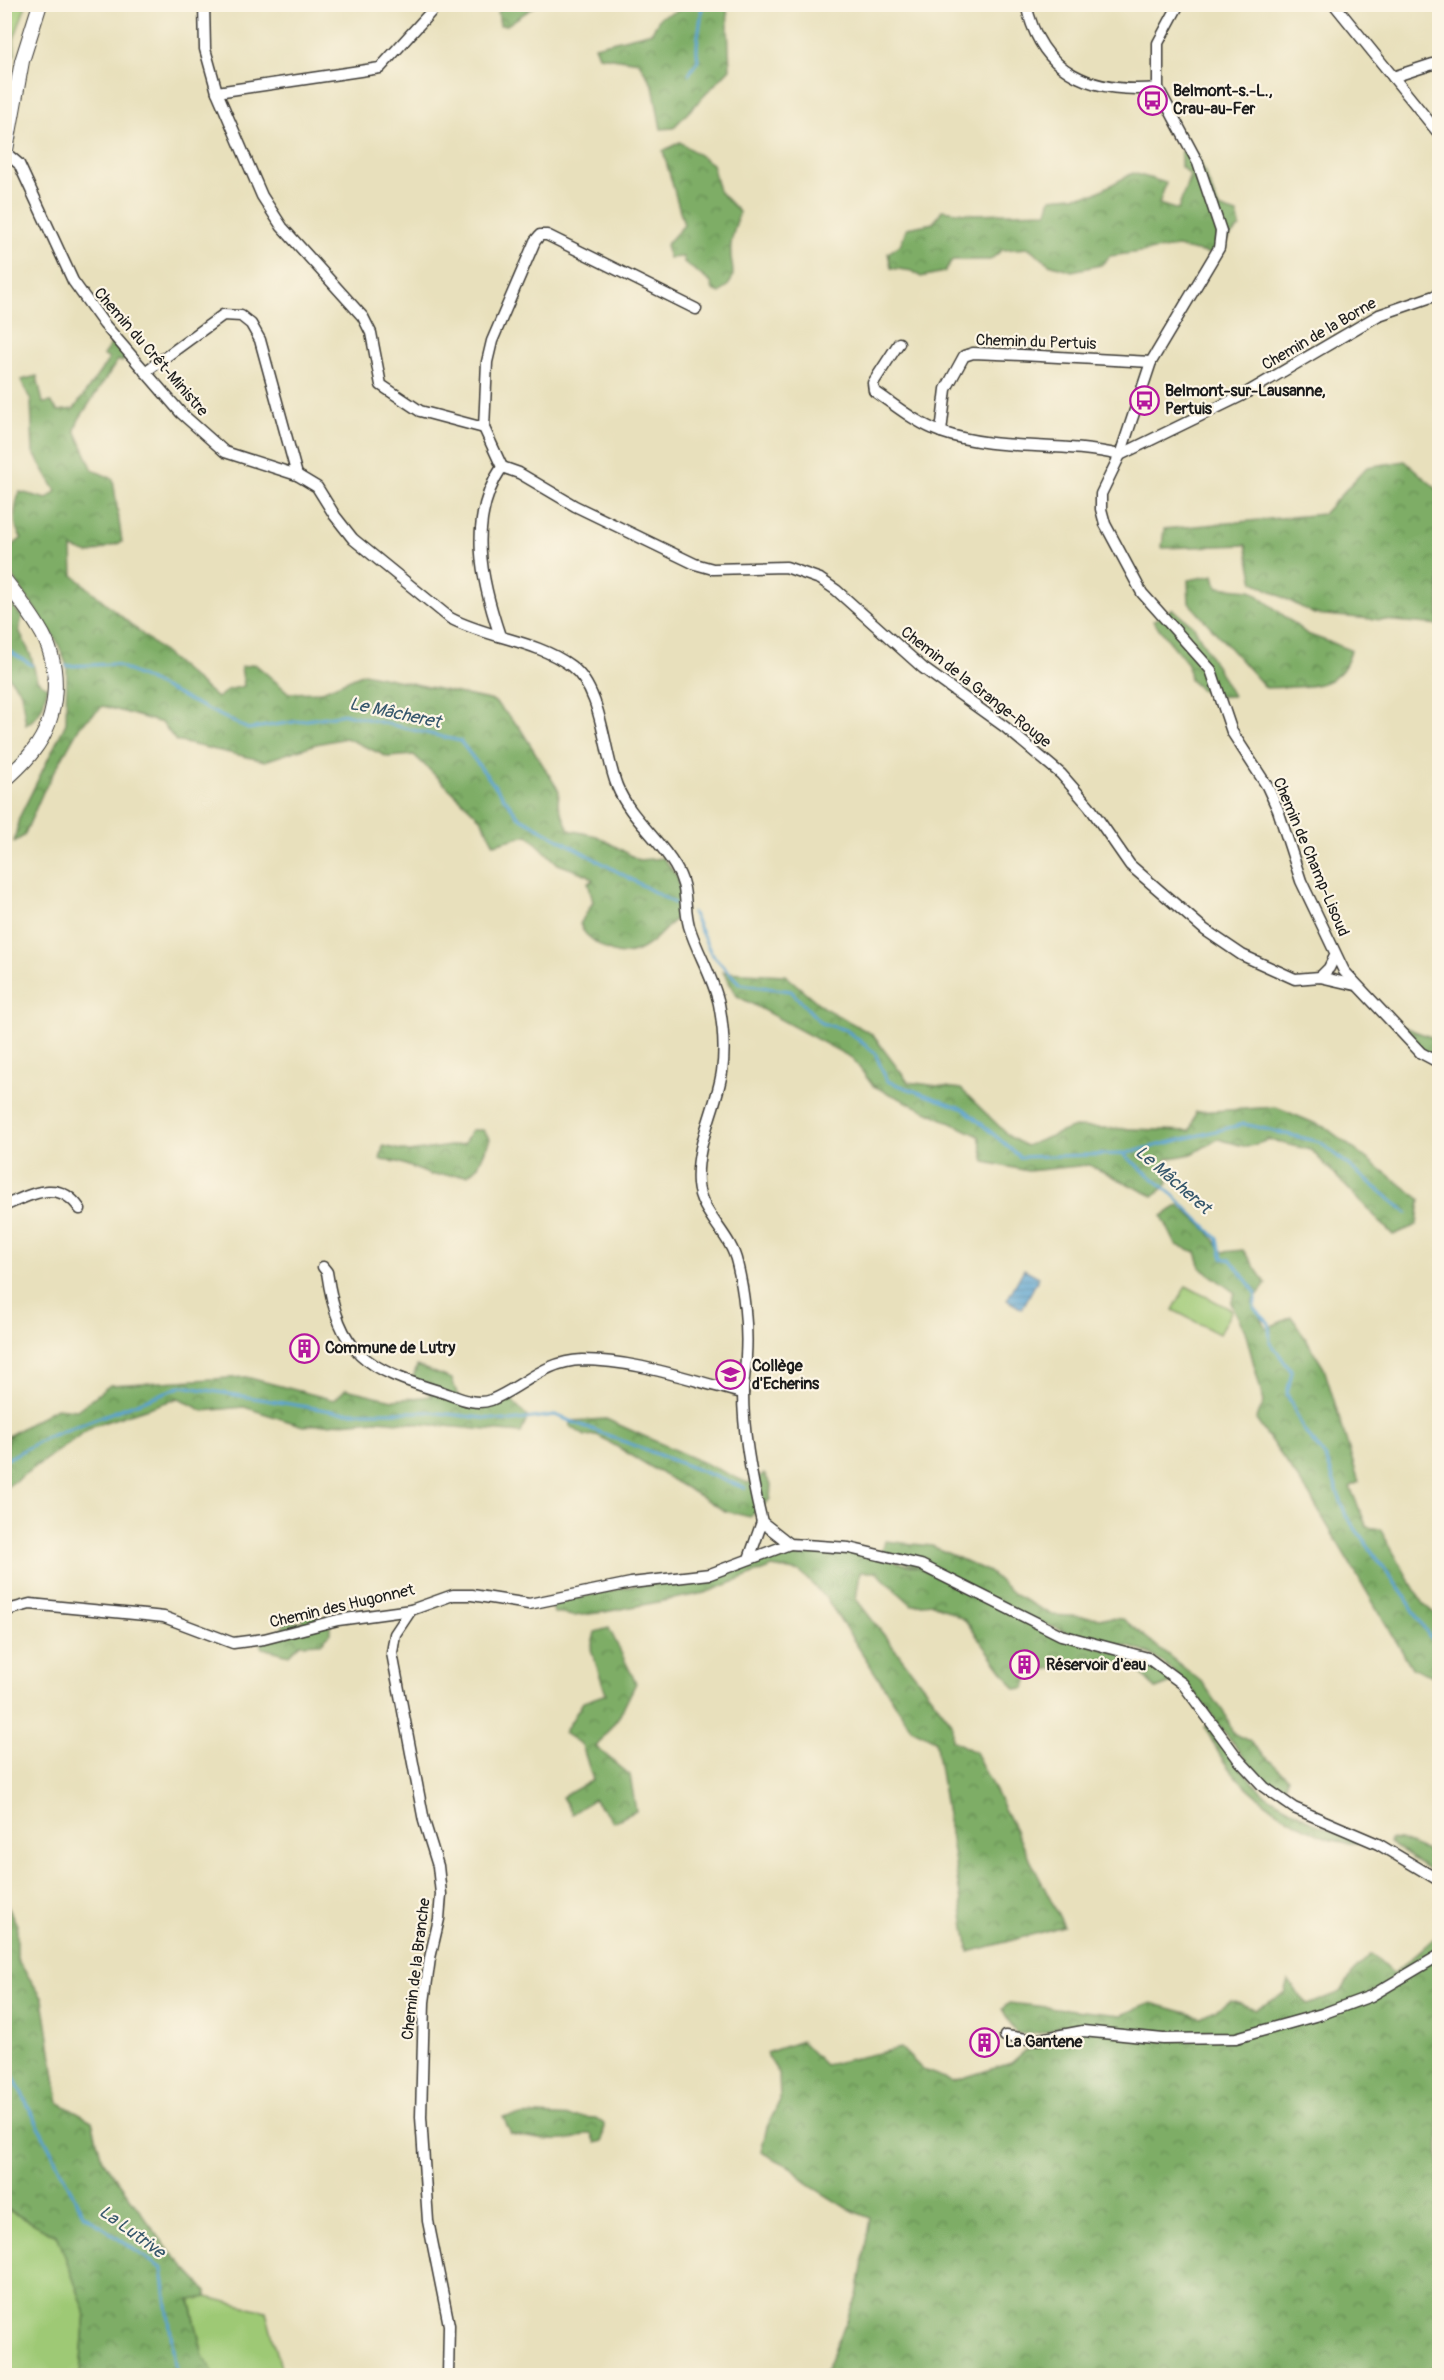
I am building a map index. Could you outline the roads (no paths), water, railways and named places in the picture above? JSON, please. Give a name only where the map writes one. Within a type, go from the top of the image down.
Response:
[{"type":"street","points":[[6,157],[22,61],[40,4]]},
{"type":"street","points":[[204,4],[205,49],[217,92],[262,196],[282,227],[363,317],[371,333],[381,385],[420,411],[484,428]]},
{"type":"street","points":[[217,92],[380,68],[438,4]]},
{"type":"street","points":[[1026,4],[1028,18],[1042,43],[1067,73],[1100,86],[1158,88]]},
{"type":"street","points":[[898,343],[873,383],[874,391],[925,424],[941,432],[998,442],[1096,449],[1120,455],[1151,362],[1219,248],[1221,231],[1198,163],[1158,88],[1158,43],[1179,4]]},
{"type":"street","points":[[1334,4],[1440,135]]},
{"type":"street","points":[[1392,77],[1422,67],[1440,64]]},
{"type":"street","name":"Chemin du Crêt-Ministre","points":[[6,157],[19,164],[73,281],[145,372],[182,413],[225,452],[297,475],[317,487],[353,539],[437,608],[464,626],[500,636],[571,666],[583,679],[596,708],[611,772],[622,798],[643,828],[673,862],[683,879],[689,925],[710,972],[718,1004],[722,1035],[722,1071],[698,1160],[698,1187],[737,1261],[746,1354],[743,1393],[751,1468],[762,1522]]},
{"type":"street","points":[[500,636],[482,576],[480,550],[483,512],[491,482],[502,467],[484,428],[484,378],[492,341],[535,241],[540,235],[547,235],[696,309]]},
{"type":"street","name":"Chemin de la Borne","points":[[1120,455],[1240,396],[1379,315],[1440,294]]},
{"type":"street","points":[[145,372],[223,315],[241,316],[251,324],[260,340],[297,475]]},
{"type":"street","name":"Chemin du Pertuis","points":[[941,432],[946,389],[964,356],[973,353],[1009,354],[1151,362]]},
{"type":"street","name":"Chemin de Champ-Lisoud","points":[[1120,455],[1099,503],[1105,524],[1142,594],[1211,670],[1232,732],[1267,786],[1278,810],[1301,881],[1335,956]]},
{"type":"street","name":"Chemin de la Grange-Rouge","points":[[502,467],[519,473],[575,506],[695,564],[713,569],[786,567],[820,579],[836,590],[923,668],[1005,727],[1061,774],[1089,806],[1130,865],[1205,930],[1242,955],[1295,979],[1320,977],[1355,985]]},
{"type":"street","points":[[4,579],[50,650],[55,687],[53,708],[45,732],[35,750],[4,781]]},
{"type":"street","points":[[1320,977],[1329,968],[1335,956],[1355,985],[1421,1053],[1440,1064]]},
{"type":"street","points":[[4,1206],[45,1190],[72,1198],[80,1209]]},
{"type":"street","points":[[323,1267],[327,1272],[337,1323],[363,1359],[414,1384],[467,1400],[477,1403],[491,1400],[558,1363],[582,1360],[631,1364],[743,1393]]},
{"type":"street","points":[[750,1556],[762,1522],[790,1544],[849,1548],[921,1565],[1061,1635],[1148,1658],[1183,1684],[1239,1760],[1264,1787],[1294,1808],[1378,1844],[1440,1881]]},
{"type":"street","name":"Chemin des Hugonnet","points":[[4,1611],[30,1604],[164,1617],[233,1643],[264,1639],[338,1620],[411,1610],[453,1595],[472,1595],[529,1604],[631,1582],[710,1574],[734,1567],[750,1556],[790,1544]]},
{"type":"street","name":"Chemin de la Branche","points":[[411,1610],[395,1634],[392,1653],[424,1821],[438,1866],[441,1894],[439,1919],[430,1958],[424,2002],[421,2117],[428,2221],[449,2325],[448,2376]]},
{"type":"street","points":[[1005,2036],[1035,2040],[1083,2031],[1163,2039],[1236,2038],[1322,2014],[1371,1996],[1440,1955]]},
{"type":"water","points":[[1024,1269],[1039,1277],[1022,1309],[1007,1300]]},
{"type":"waterway","points":[[689,74],[698,60],[697,46],[702,4]]},
{"type":"waterway","name":"Le Mâcheret","points":[[4,648],[32,665]]},
{"type":"waterway","name":"Le Mâcheret","points":[[66,666],[115,664],[248,729],[346,714],[460,741],[519,817],[674,903]]},
{"type":"waterway","name":"Le Mâcheret","points":[[692,912],[711,953],[740,984],[791,991],[821,1023],[846,1030],[875,1053],[887,1081],[964,1109],[1020,1157],[1123,1154],[1171,1193],[1218,1239],[1223,1258],[1231,1260],[1256,1293],[1254,1308],[1269,1323],[1270,1342],[1292,1372],[1287,1394],[1304,1431],[1326,1458],[1346,1516],[1406,1598],[1429,1636],[1440,1643]]},
{"type":"waterway","points":[[1123,1154],[1244,1124],[1320,1142],[1407,1213]]},
{"type":"waterway","points":[[4,1461],[45,1438],[182,1386],[338,1412],[429,1412],[511,1421],[555,1415],[745,1488]]},
{"type":"waterway","name":"La Lutrive","points":[[4,2058],[83,2214],[162,2269],[176,2371],[179,2376]]},
{"type":"place","name":"Belmont-s.-L., Crau-au-Fer","points":[[1152,100]]},
{"type":"place","name":"Belmont-sur-Lausanne, Pertuis","points":[[1144,400]]},
{"type":"place","name":"Commune de Lutry","points":[[304,1348]]},
{"type":"place","name":"Collège d'Echerins","points":[[731,1375]]},
{"type":"place","name":"Réservoir d'eau","points":[[1025,1665]]},
{"type":"place","name":"La Gantene","points":[[984,2042]]}]
